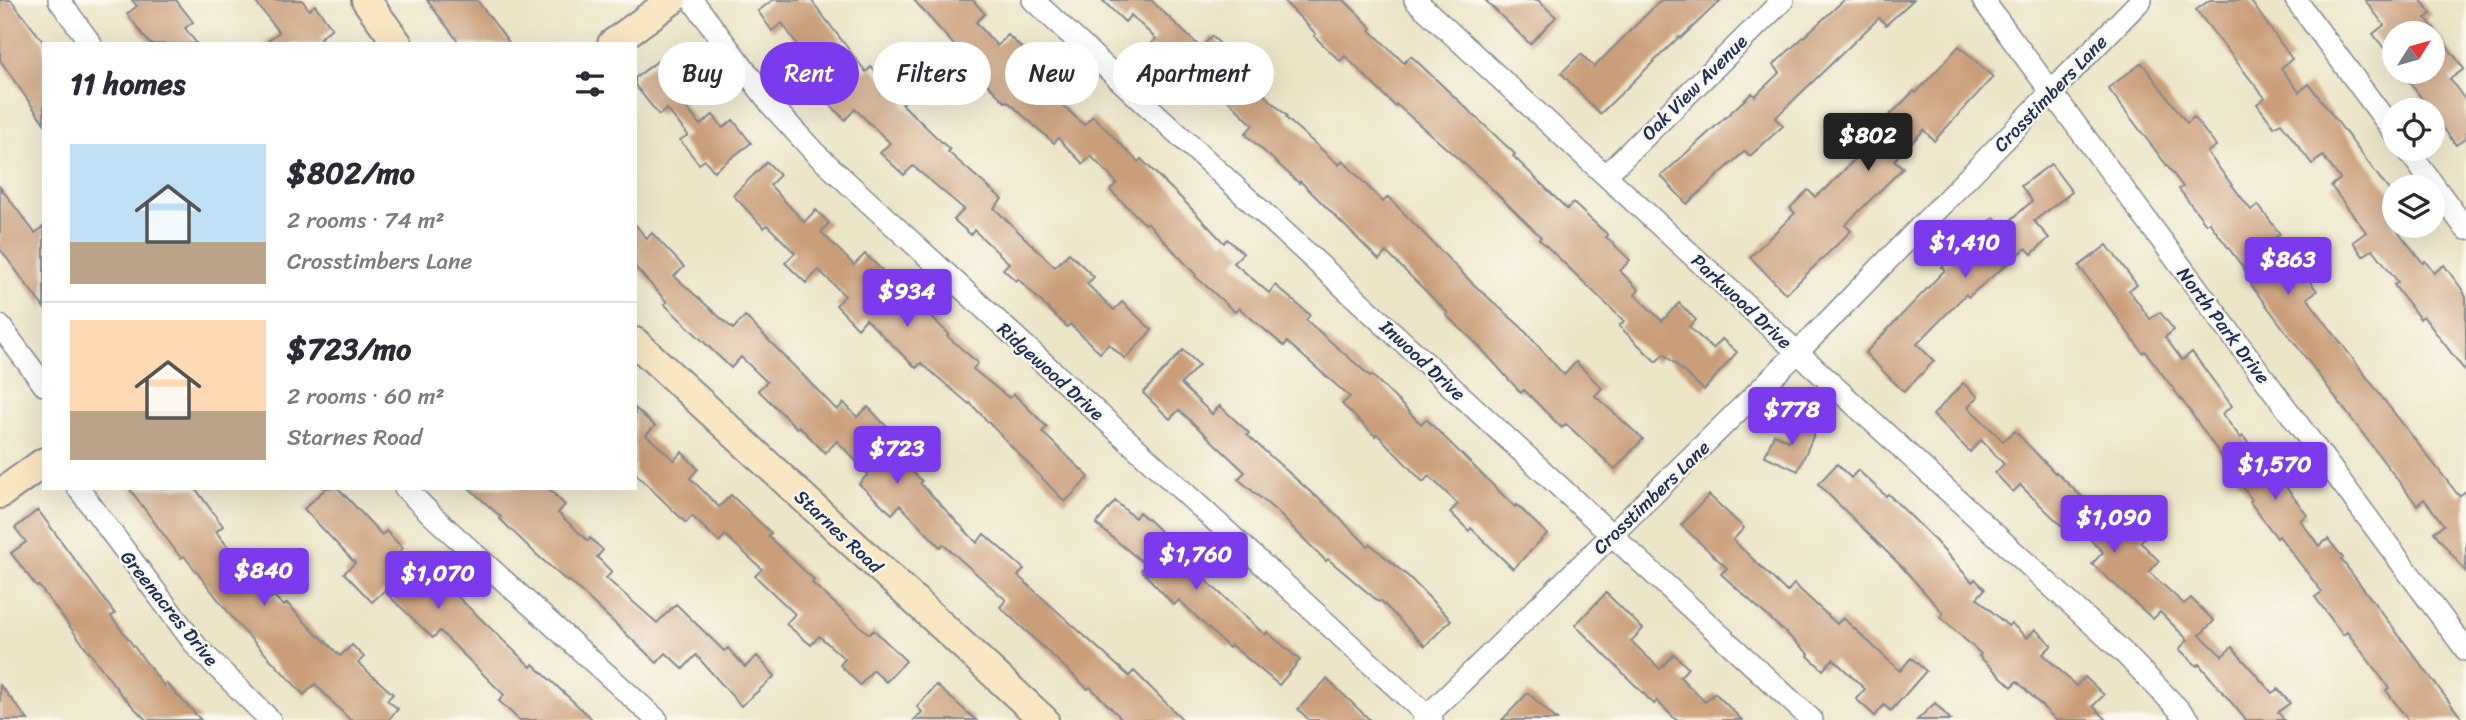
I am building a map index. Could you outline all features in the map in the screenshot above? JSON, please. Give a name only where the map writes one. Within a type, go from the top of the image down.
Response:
[{"type":"main road","points":[[366,0],[397,42]]},
{"type":"main road","points":[[615,42],[672,0]]},
{"type":"main road","name":"Starnes Road","points":[[637,344],[1044,720]]},
{"type":"main road","points":[[0,494],[42,463]]},
{"type":"street","points":[[59,0],[90,42]]},
{"type":"street","name":"Ridgewood Drive","points":[[692,0],[773,107],[815,153],[1427,718]]},
{"type":"street","name":"Inwood Drive","points":[[1033,0],[1812,720]]},
{"type":"street","name":"Parkwood Drive","points":[[1415,0],[2124,653],[2189,720]]},
{"type":"street","name":"Oak View Avenue","points":[[1606,175],[1783,0]]},
{"type":"street","name":"North Park Drive","points":[[1983,0],[2466,650]]},
{"type":"street","name":"Crosstimbers Lane","points":[[1427,718],[1797,353],[2141,0]]},
{"type":"street","points":[[2296,0],[2382,116]]},
{"type":"street","points":[[2415,161],[2466,229]]},
{"type":"street","points":[[0,326],[42,382]]},
{"type":"street","name":"Greenacres Drive","points":[[79,490],[197,647],[270,720]]},
{"type":"street","points":[[407,490],[657,720]]},
{"type":"building","points":[[0,0],[11,0],[43,42],[42,120],[0,60]]},
{"type":"building","points":[[132,0],[176,0],[193,22],[185,28],[196,42],[148,42],[127,14],[137,6]]},
{"type":"building","points":[[254,0],[302,0],[309,10],[315,5],[332,28],[320,38],[323,42],[266,42],[279,32]]},
{"type":"building","points":[[427,0],[477,0],[508,42],[458,42]]},
{"type":"building","points":[[773,0],[811,0],[843,42],[795,42],[782,23],[772,31],[758,11]]},
{"type":"building","points":[[914,0],[973,0],[985,14],[976,22],[997,46],[1008,35],[1015,42],[1005,42],[1005,102],[991,88],[991,42],[951,42]]},
{"type":"building","points":[[1102,0],[1151,0],[1195,42],[1153,42],[1156,39],[1131,15],[1125,22]]},
{"type":"building","points":[[1283,0],[1344,0],[1404,63],[1411,56],[1515,154],[1513,156],[1567,209],[1573,203],[1608,235],[1606,237],[1630,260],[1620,271],[1639,290],[1635,295],[1662,321],[1679,303],[1696,320],[1689,327],[1713,349],[1722,339],[1737,352],[1704,390],[1664,354],[1656,362],[1619,326],[1624,321],[1539,239],[1541,237],[1487,184],[1396,104],[1395,106],[1345,56],[1340,61]]},
{"type":"building","points":[[1485,0],[1538,0],[1556,17],[1530,44]]},
{"type":"building","points":[[1661,0],[1721,0],[1600,114],[1561,73],[1581,54],[1594,67]]},
{"type":"building","points":[[1844,0],[1913,0],[1886,25],[1879,18],[1775,118],[1783,126],[1750,156],[1745,151],[1687,204],[1661,176],[1752,93],[1755,96],[1780,72],[1773,65]]},
{"type":"building","points":[[2210,0],[2250,0],[2292,59],[2281,68],[2299,92],[2309,84],[2382,181],[2382,238],[2403,238],[2434,273],[2444,265],[2461,288],[2466,297],[2466,372],[2423,316],[2420,319],[2394,285],[2398,282],[2373,249],[2363,256],[2353,242],[2366,232],[2331,186],[2340,179],[2323,156],[2312,164],[2281,123],[2274,127],[2257,104],[2265,98],[2196,10]]},
{"type":"building","points":[[2365,0],[2421,0],[2431,14],[2426,18],[2428,21],[2382,22]]},
{"type":"building","points":[[2382,27],[2382,46],[2373,34]]},
{"type":"building","points":[[1212,36],[1218,42],[1206,42]]},
{"type":"building","points":[[2445,44],[2464,69],[2450,79],[2466,101],[2466,138],[2456,145],[2445,130],[2445,98],[2421,98],[2411,84],[2445,84]]},
{"type":"building","points":[[1959,46],[1993,77],[1934,141],[1924,130],[1894,160],[1903,168],[1845,225],[1851,231],[1786,294],[1750,257],[1795,213],[1790,208],[1808,190],[1815,197],[1825,190],[1883,130],[1879,126],[1914,91],[1916,93]]},
{"type":"building","points":[[658,61],[658,105],[685,105],[700,125],[713,115],[723,128],[733,120],[751,143],[714,171],[705,160],[699,164],[680,140],[688,135],[667,109],[659,115],[637,88],[637,76]]},
{"type":"building","points":[[859,63],[866,72],[871,67],[873,105],[903,105],[950,150],[948,152],[1002,199],[994,208],[1055,267],[1069,253],[1094,277],[1087,284],[1114,310],[1122,302],[1152,330],[1125,359],[1109,344],[1100,353],[1070,324],[1067,327],[1018,279],[1016,281],[1003,269],[1009,263],[974,230],[971,235],[954,220],[964,209],[913,166],[904,175],[880,153],[890,143],[855,109],[845,120],[831,105],[859,105]]},
{"type":"building","points":[[2142,63],[2187,123],[2194,117],[2216,146],[2207,152],[2251,210],[2258,205],[2280,234],[2276,237],[2317,291],[2307,298],[2384,400],[2459,496],[2466,491],[2466,572],[2434,532],[2444,525],[2424,499],[2417,505],[2251,285],[2254,282],[2209,222],[2206,224],[2179,189],[2183,187],[2108,88]]},
{"type":"building","points":[[1274,104],[1286,118],[1339,165],[1343,161],[1383,202],[1388,197],[1471,282],[1521,327],[1564,375],[1576,362],[1602,388],[1595,396],[1643,439],[1615,469],[1566,424],[1562,428],[1524,390],[1521,393],[1478,345],[1446,315],[1448,313],[1386,252],[1379,260],[1300,181],[1299,183],[1245,134],[1253,125],[1233,105]]},
{"type":"building","points":[[1011,105],[1063,105],[1084,125],[1093,116],[1138,162],[1141,159],[1224,243],[1227,239],[1243,253],[1234,263],[1269,293],[1275,285],[1310,315],[1306,320],[1372,375],[1421,424],[1426,419],[1515,507],[1517,505],[1547,534],[1513,569],[1471,528],[1469,531],[1450,512],[1458,504],[1429,476],[1423,482],[1377,434],[1375,436],[1342,404],[1350,397],[1287,342],[1284,346],[1239,308],[1235,312],[1195,276],[1147,222],[1145,224],[1110,190],[1117,183],[1091,156],[1083,164],[1058,138],[1054,143]]},
{"type":"building","points":[[767,162],[780,175],[770,185],[804,222],[816,210],[829,223],[821,232],[854,265],[865,254],[978,363],[973,369],[1009,398],[1014,394],[1047,427],[1042,432],[1089,477],[1065,502],[970,403],[921,363],[916,368],[866,319],[858,328],[836,305],[845,296],[819,270],[806,283],[785,263],[795,253],[767,225],[764,228],[733,195]]},
{"type":"building","points":[[2051,164],[2072,192],[2034,221],[2049,238],[2032,254],[2026,248],[1968,297],[1966,294],[1917,344],[1934,361],[1904,392],[1865,353],[1945,270],[1942,267],[1962,250],[1966,255],[1989,235],[1982,228],[1994,217],[2003,227],[2032,201],[2021,186]]},
{"type":"building","points":[[0,187],[35,233],[42,228],[42,305],[0,249]]},
{"type":"building","points":[[637,226],[647,239],[652,233],[684,267],[674,276],[733,329],[745,316],[837,410],[844,403],[857,417],[868,407],[888,428],[876,439],[922,481],[920,483],[977,543],[984,534],[1024,569],[1018,576],[1129,676],[1134,671],[1183,720],[1123,720],[1000,607],[1006,600],[943,544],[940,547],[900,505],[892,514],[859,484],[868,474],[837,441],[825,453],[758,390],[767,382],[741,357],[731,368],[664,304],[667,302],[637,269]]},
{"type":"building","points":[[2107,245],[2137,285],[2129,290],[2150,319],[2160,312],[2174,330],[2165,337],[2182,360],[2192,352],[2232,406],[2222,414],[2241,438],[2243,436],[2277,481],[2280,479],[2307,515],[2300,520],[2319,546],[2328,539],[2463,720],[2408,720],[2386,690],[2389,688],[2347,632],[2343,635],[2315,597],[2322,592],[2250,502],[2252,500],[2187,407],[2079,266]]},
{"type":"building","points":[[1183,350],[1199,365],[1181,384],[1212,414],[1220,406],[1249,433],[1247,435],[1317,496],[1368,546],[1370,544],[1410,578],[1451,620],[1425,646],[1381,601],[1328,559],[1326,561],[1275,510],[1238,479],[1245,472],[1179,410],[1170,419],[1143,393]]},
{"type":"building","points":[[1963,383],[1978,397],[1968,407],[2003,441],[2015,431],[2055,473],[2099,513],[2109,503],[2145,537],[2140,542],[2159,561],[2149,572],[2184,604],[2191,598],[2214,621],[2200,635],[2222,656],[2232,647],[2272,693],[2278,689],[2290,703],[2278,712],[2284,720],[2246,720],[2199,664],[2197,666],[2179,649],[2188,640],[2160,612],[2153,619],[2092,564],[2103,552],[2074,524],[2067,531],[2020,485],[2013,492],[1995,473],[2004,464],[1981,440],[1970,452],[1933,415]]},
{"type":"building","points":[[637,410],[655,426],[646,435],[674,460],[682,452],[698,469],[690,478],[719,507],[731,495],[771,533],[768,536],[814,580],[812,583],[869,634],[874,630],[906,661],[886,682],[873,670],[860,685],[840,665],[845,659],[819,636],[811,645],[786,624],[795,614],[755,576],[762,569],[725,535],[719,542],[692,516],[686,523],[637,475]]},
{"type":"building","points":[[1798,422],[1816,430],[1798,471],[1765,456],[1774,434],[1789,441]]},
{"type":"building","points":[[1837,464],[1851,478],[1858,470],[1886,496],[1888,494],[1972,582],[1975,579],[1985,589],[1977,598],[2008,626],[2011,623],[2027,638],[2035,629],[2052,645],[2043,654],[2076,686],[2085,677],[2104,695],[2093,706],[2107,720],[2056,720],[2017,681],[2012,687],[1979,656],[1981,654],[1940,617],[1943,613],[1902,567],[1818,484]]},
{"type":"building","points":[[130,490],[196,490],[223,526],[216,532],[270,599],[274,596],[284,606],[287,603],[340,656],[352,645],[364,657],[358,663],[393,694],[387,700],[398,709],[388,720],[350,720],[315,684],[304,695],[240,627],[184,556],[181,558]]},
{"type":"building","points":[[324,490],[340,490],[382,535],[386,531],[403,548],[395,556],[424,584],[434,574],[531,667],[533,664],[593,720],[519,720],[499,701],[504,695],[440,631],[433,638],[384,591],[372,602],[344,573],[355,563],[304,509]]},
{"type":"building","points":[[471,490],[550,490],[565,505],[558,513],[588,541],[590,538],[603,550],[597,557],[612,572],[606,578],[657,623],[676,604],[724,651],[728,648],[745,667],[757,656],[775,676],[741,706],[696,655],[683,669],[666,653],[657,663],[570,581],[537,555],[499,518],[501,517]]},
{"type":"building","points":[[1709,495],[1744,528],[1733,540],[1787,592],[1794,584],[1837,624],[1843,618],[1900,671],[1911,658],[1926,671],[1891,711],[1884,705],[1875,716],[1856,699],[1865,689],[1833,659],[1823,670],[1721,574],[1727,568],[1681,525]]},
{"type":"building","points":[[1115,501],[1135,518],[1139,512],[1153,524],[1211,585],[1265,635],[1267,632],[1300,660],[1279,685],[1231,645],[1229,648],[1179,600],[1174,605],[1141,570],[1146,565],[1096,524]]},
{"type":"building","points":[[38,510],[115,614],[111,616],[164,686],[166,683],[201,720],[146,720],[121,694],[39,586],[37,587],[11,553],[26,542],[15,528]]},
{"type":"building","points":[[1606,593],[1643,629],[1631,641],[1660,669],[1674,654],[1688,668],[1680,677],[1705,702],[1715,693],[1742,720],[1676,720],[1657,701],[1654,704],[1575,625]]},
{"type":"building","points":[[1327,679],[1370,720],[1309,720],[1298,709]]},
{"type":"building","points":[[0,685],[13,701],[28,720],[0,720]]},
{"type":"building","points":[[936,685],[976,720],[914,720],[922,712],[917,707]]},
{"type":"building","points":[[1528,693],[1557,720],[1502,720]]},
{"type":"building","points":[[1935,703],[1951,720],[1917,720]]}]
